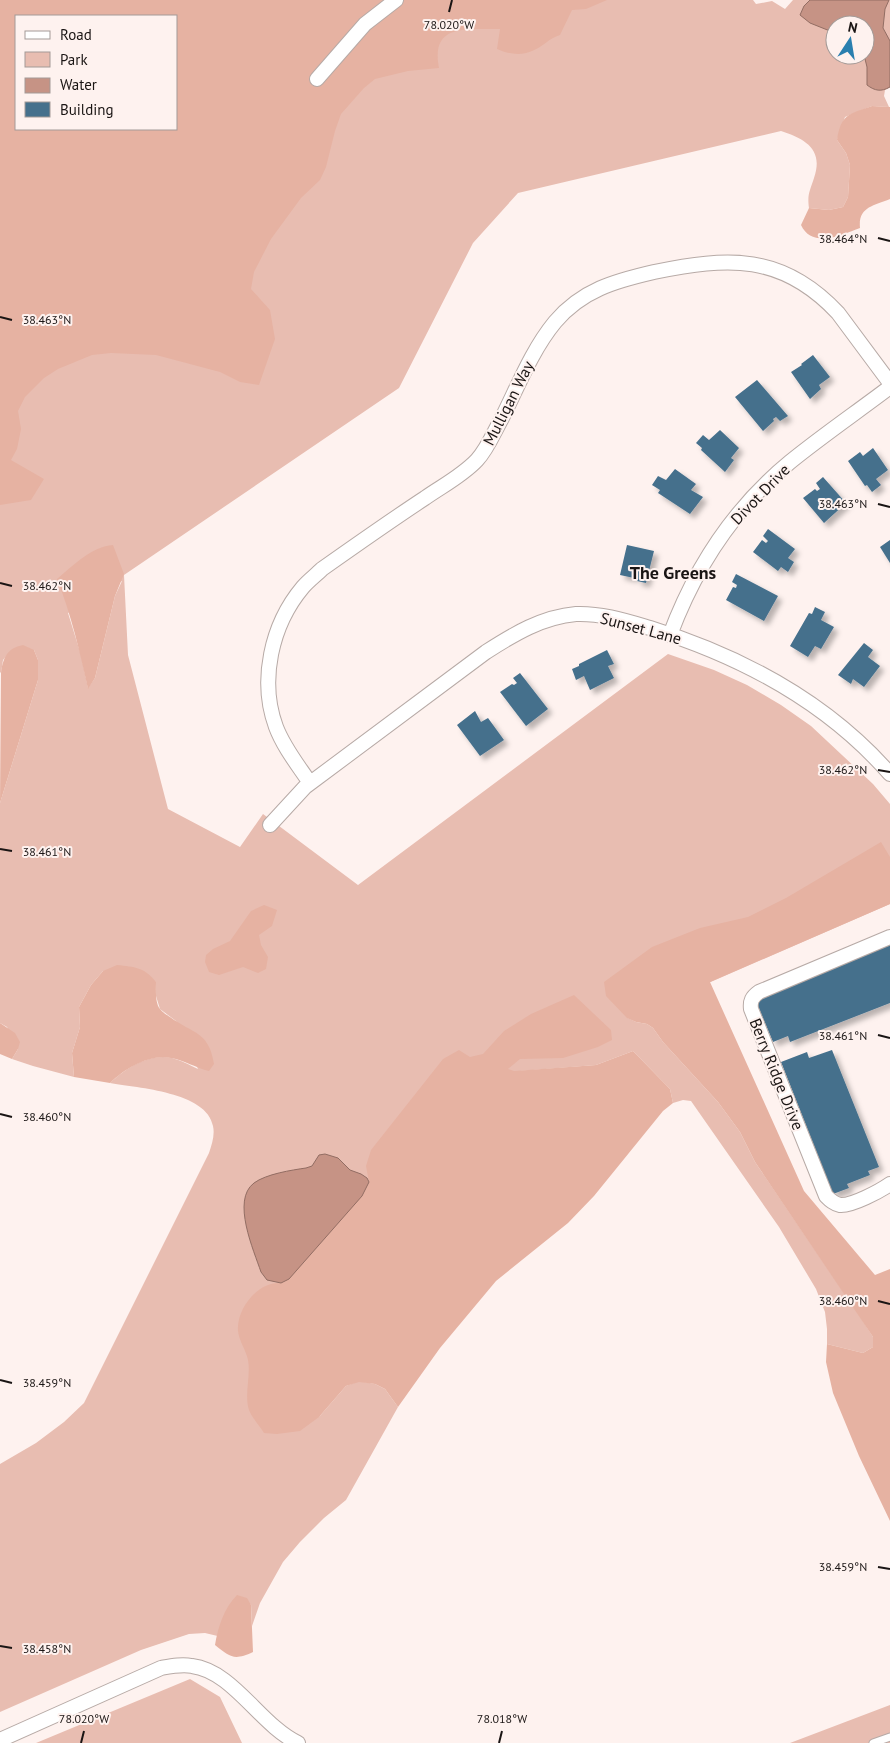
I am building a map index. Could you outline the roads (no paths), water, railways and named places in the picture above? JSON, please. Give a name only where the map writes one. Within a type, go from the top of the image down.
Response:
[{"type":"street","points":[[318,79],[365,24],[396,0]]},
{"type":"street","name":"Mulligan Way","points":[[310,783],[280,737],[270,700],[268,675],[272,647],[288,609],[304,586],[322,569],[456,477],[478,459],[491,438],[540,342],[556,320],[577,301],[597,289],[622,279],[695,264],[735,262],[773,269],[803,282],[829,302],[890,383]]},
{"type":"street","name":"Divot Drive","points":[[670,635],[680,609],[707,556],[752,498],[790,462],[890,387]]},
{"type":"street","name":"Sunset Lane","points":[[270,825],[310,783],[486,652],[534,624],[558,617],[586,614],[611,618],[670,635],[736,660],[775,681],[836,723],[875,757],[890,774]]},
{"type":"street","name":"Berry Ridge Drive","points":[[886,1187],[842,1205],[834,1203],[826,1196],[750,1004],[752,998],[759,992],[890,937]]},
{"type":"street","points":[[0,1740],[161,1668],[177,1665],[193,1666],[208,1670],[225,1680],[272,1726],[298,1743]]},
{"type":"lane","points":[[876,1742],[890,1737]]},
{"type":"water","points":[[810,0],[889,0],[885,9],[883,28],[890,41],[890,87],[878,90],[867,85],[866,65],[875,65],[875,15],[825,15],[825,29],[810,23],[800,15],[804,6]]},
{"type":"water","points":[[325,1154],[338,1158],[350,1170],[361,1174],[369,1182],[362,1196],[289,1279],[281,1283],[267,1280],[261,1272],[246,1226],[244,1201],[247,1191],[254,1183],[265,1177],[312,1166],[319,1155]]},
{"type":"district","name":"The Greens","points":[[673,573]]}]
